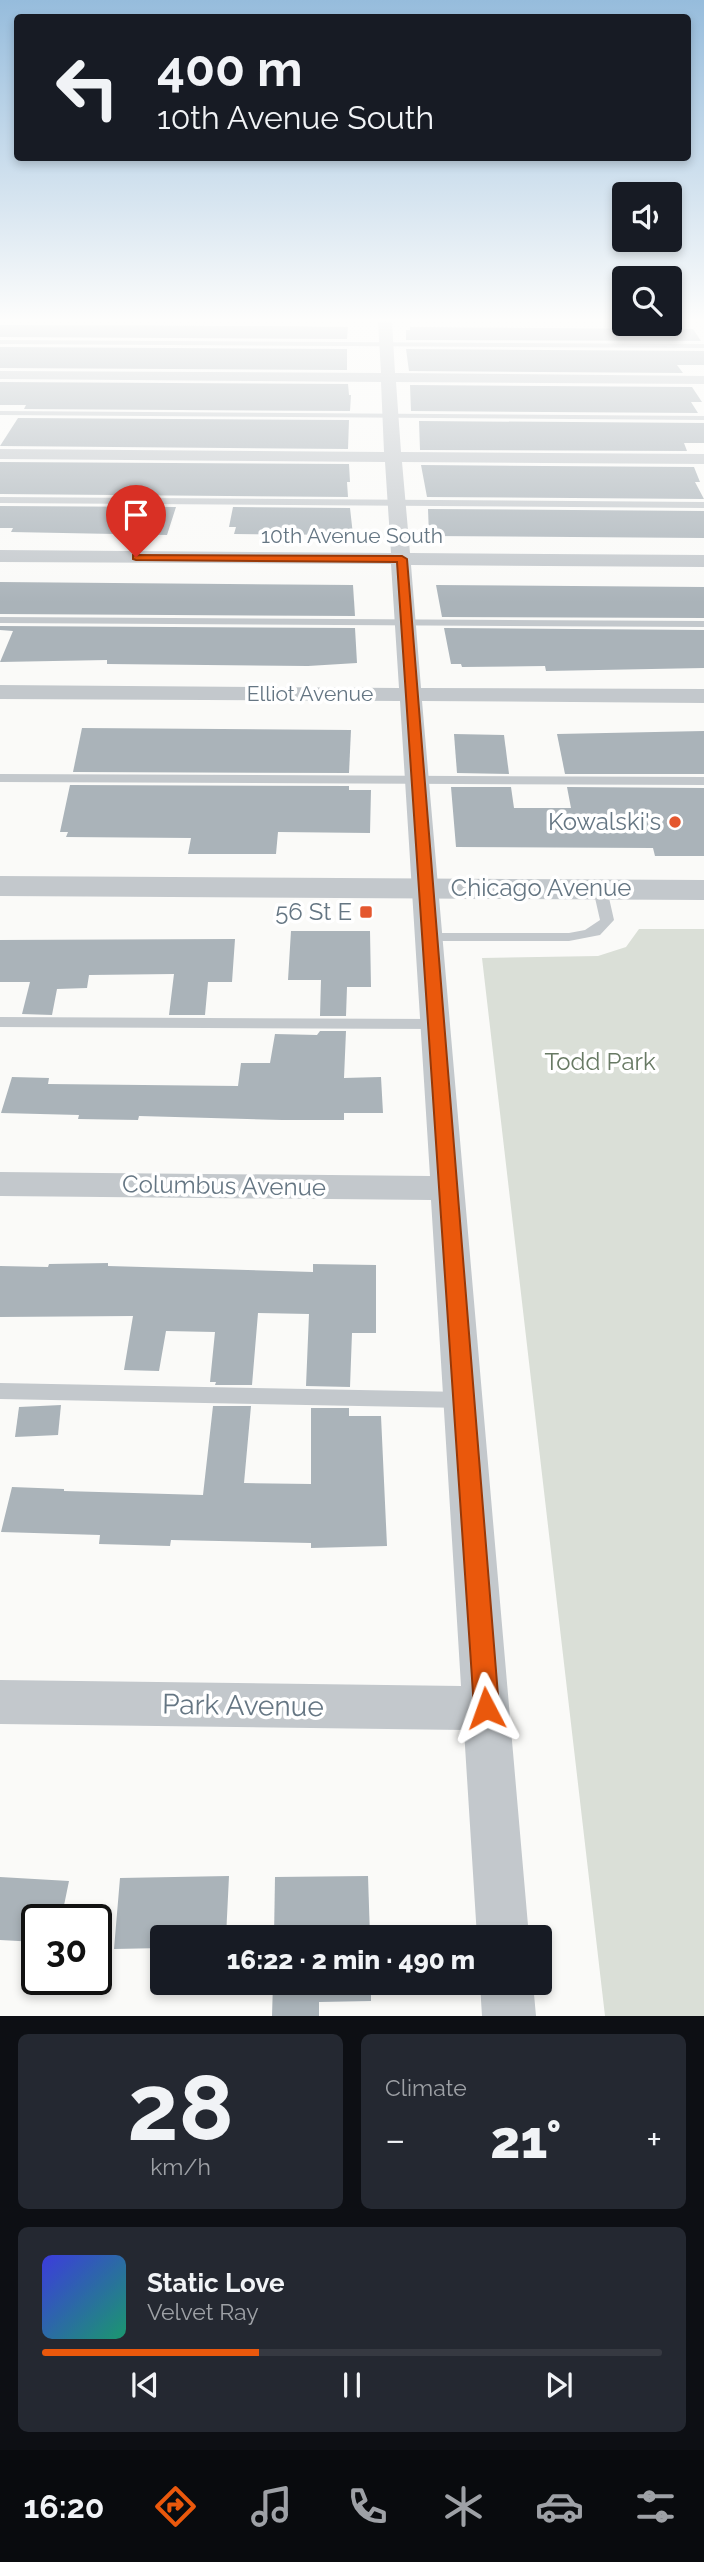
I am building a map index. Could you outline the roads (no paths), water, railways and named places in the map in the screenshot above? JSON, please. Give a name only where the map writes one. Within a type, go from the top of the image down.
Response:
[{"type":"street","points":[[390,416],[502,1925]]},
{"type":"street","points":[[0,454],[704,459]]},
{"type":"street","name":"10th Avenue South","points":[[0,556],[704,561]]},
{"type":"street","name":"Elliot Avenue","points":[[0,692],[704,696]]},
{"type":"street","name":"Chicago Avenue","points":[[0,886],[704,890]]},
{"type":"street","name":"Columbus Avenue","points":[[0,1184],[447,1188]]},
{"type":"street","name":"Park Avenue","points":[[0,1702],[486,1708]]},
{"type":"street","points":[[507,1995],[509,2016]]},
{"type":"lane","points":[[270,415],[704,418]]},
{"type":"lane","points":[[0,500],[704,505]]},
{"type":"lane","points":[[0,620],[704,624]]},
{"type":"lane","points":[[0,778],[704,781]]},
{"type":"lane","points":[[429,937],[569,937],[592,934],[603,927],[607,920],[600,889]]},
{"type":"lane","points":[[0,1021],[435,1024]]},
{"type":"lane","points":[[0,1391],[464,1400]]},
{"type":"place","name":"Kowalski's","points":[[675,822]]},
{"type":"place","name":"56 St E","points":[[366,912]]},
{"type":"park label","name":"Todd Park","points":[[600,1062]]}]
